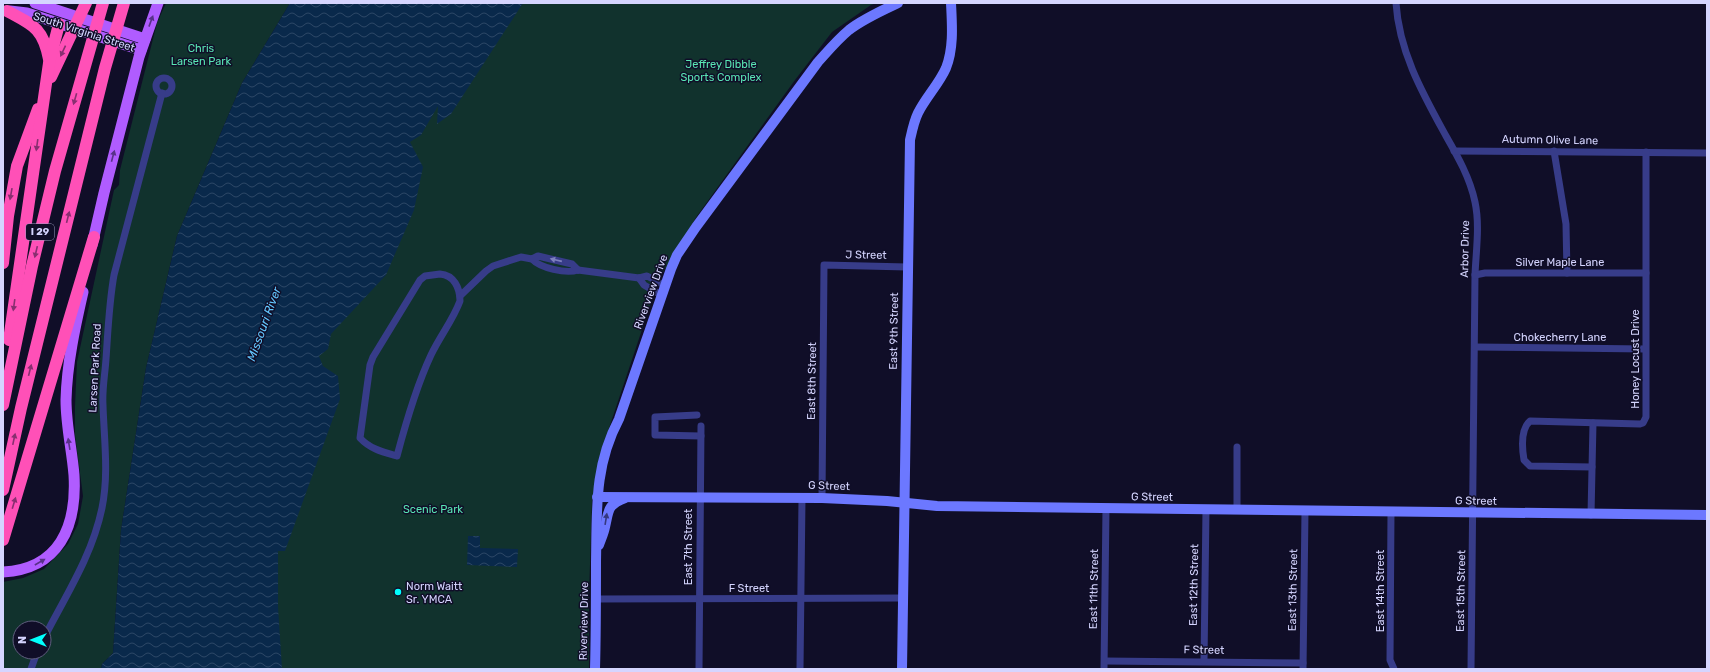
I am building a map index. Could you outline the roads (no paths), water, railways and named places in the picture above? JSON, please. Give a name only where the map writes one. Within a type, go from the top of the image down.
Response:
[{"type":"highway","points":[[3,263],[12,192],[17,166],[24,143],[39,104],[86,3]]},
{"type":"highway","name":"I 29","points":[[3,405],[32,266],[54,171],[103,3]]},
{"type":"highway","name":"I 29","points":[[3,490],[21,408],[105,68],[124,3]]},
{"type":"highway","points":[[5,10],[31,23],[38,30],[46,45],[49,63]]},
{"type":"highway","points":[[3,383],[49,63],[63,13]]},
{"type":"highway","points":[[3,540],[94,237]]},
{"type":"main road","name":"South Virginia Street","points":[[35,3],[143,45]]},
{"type":"main road","points":[[3,572],[33,566],[46,559],[60,543],[71,517],[74,493],[74,475],[67,426],[67,379],[77,317],[94,237],[143,45],[158,3]]},
{"type":"main road","name":"Riverview Drive","points":[[596,669],[597,496],[602,460],[611,434],[619,419],[664,285],[677,255],[818,62],[850,29],[876,13],[898,3]]},
{"type":"main road","name":"East 9th Street","points":[[902,669],[910,140],[918,112],[947,67],[950,55],[952,30],[951,3]]},
{"type":"main road","name":"South Virginia Street","points":[[5,10],[27,13],[63,13]]},
{"type":"main road","name":"G Street","points":[[597,496],[822,498],[937,506],[1473,512],[1591,515],[1707,515]]},
{"type":"main road","points":[[597,551],[605,527],[608,510],[615,502],[628,497]]},
{"type":"street","name":"Arbor Drive","points":[[1396,3],[1402,37],[1415,77],[1466,172],[1476,202],[1477,226],[1475,275],[1473,512]]},
{"type":"street","name":"Larsen Park Road","points":[[52,624],[89,552],[102,507],[105,486],[103,403],[111,294],[114,274],[162,93]]},
{"type":"street","name":"Autumn Olive Lane","points":[[1454,150],[1707,153]]},
{"type":"street","points":[[1554,152],[1566,224],[1567,273]]},
{"type":"street","name":"Honey Locust Drive","points":[[1593,423],[1643,423],[1647,410],[1645,349],[1646,152]]},
{"type":"street","points":[[460,296],[458,286],[454,281],[444,275],[425,276],[413,289],[373,357],[370,365],[360,438],[372,448],[397,456],[410,408],[421,377],[436,344],[458,308],[460,296],[493,266],[521,257],[532,259],[538,256],[572,264],[578,270],[639,278],[647,276],[664,285]]},
{"type":"street","name":"J Street","points":[[824,265],[907,267]]},
{"type":"street","name":"East 8th Street","points":[[822,498],[824,265]]},
{"type":"street","name":"Silver Maple Lane","points":[[1475,275],[1486,273],[1646,274]]},
{"type":"street","points":[[639,278],[644,285],[661,296]]},
{"type":"street","name":"Chokecherry Lane","points":[[1475,347],[1645,349]]},
{"type":"street","points":[[697,415],[655,417],[655,435],[701,436]]},
{"type":"street","points":[[1591,515],[1593,423],[1530,421],[1525,428],[1523,435],[1524,460],[1530,466],[1592,467]]},
{"type":"street","name":"East 7th Street","points":[[698,669],[701,426]]},
{"type":"street","points":[[1237,447],[1237,510]]},
{"type":"street","points":[[800,669],[802,498]]},
{"type":"street","name":"East 11th Street","points":[[1104,669],[1106,508]]},
{"type":"street","name":"East 12th Street","points":[[1204,661],[1206,509]]},
{"type":"street","name":"East 13th Street","points":[[1303,666],[1305,511]]},
{"type":"street","name":"East 14th Street","points":[[1391,512],[1390,660],[1394,669]]},
{"type":"street","name":"East 15th Street","points":[[1471,669],[1473,512]]},
{"type":"street","name":"F Street","points":[[596,599],[903,598]]},
{"type":"street","name":"F Street","points":[[1104,661],[1204,661],[1303,666]]},
{"type":"water","name":"Missouri River","points":[[290,3],[523,3],[451,114],[437,124],[438,106],[421,135],[410,142],[423,167],[414,210],[386,275],[331,334],[328,349],[319,356],[323,366],[338,376],[340,399],[285,551],[278,551],[278,607],[282,669],[101,669],[102,664],[113,653],[121,530],[146,368],[177,236],[242,83]]},
{"type":"water","points":[[468,536],[480,536],[480,548],[518,549],[517,567],[467,565]]},
{"type":"place","name":"Norm Waitt Sr. YMCA","points":[[398,592]]},
{"type":"park label","name":"Chris Larsen Park","points":[[201,54]]},
{"type":"park label","name":"Jeffrey Dibble Sports Complex","points":[[721,70]]},
{"type":"park label","name":"Scenic Park","points":[[433,509]]}]
